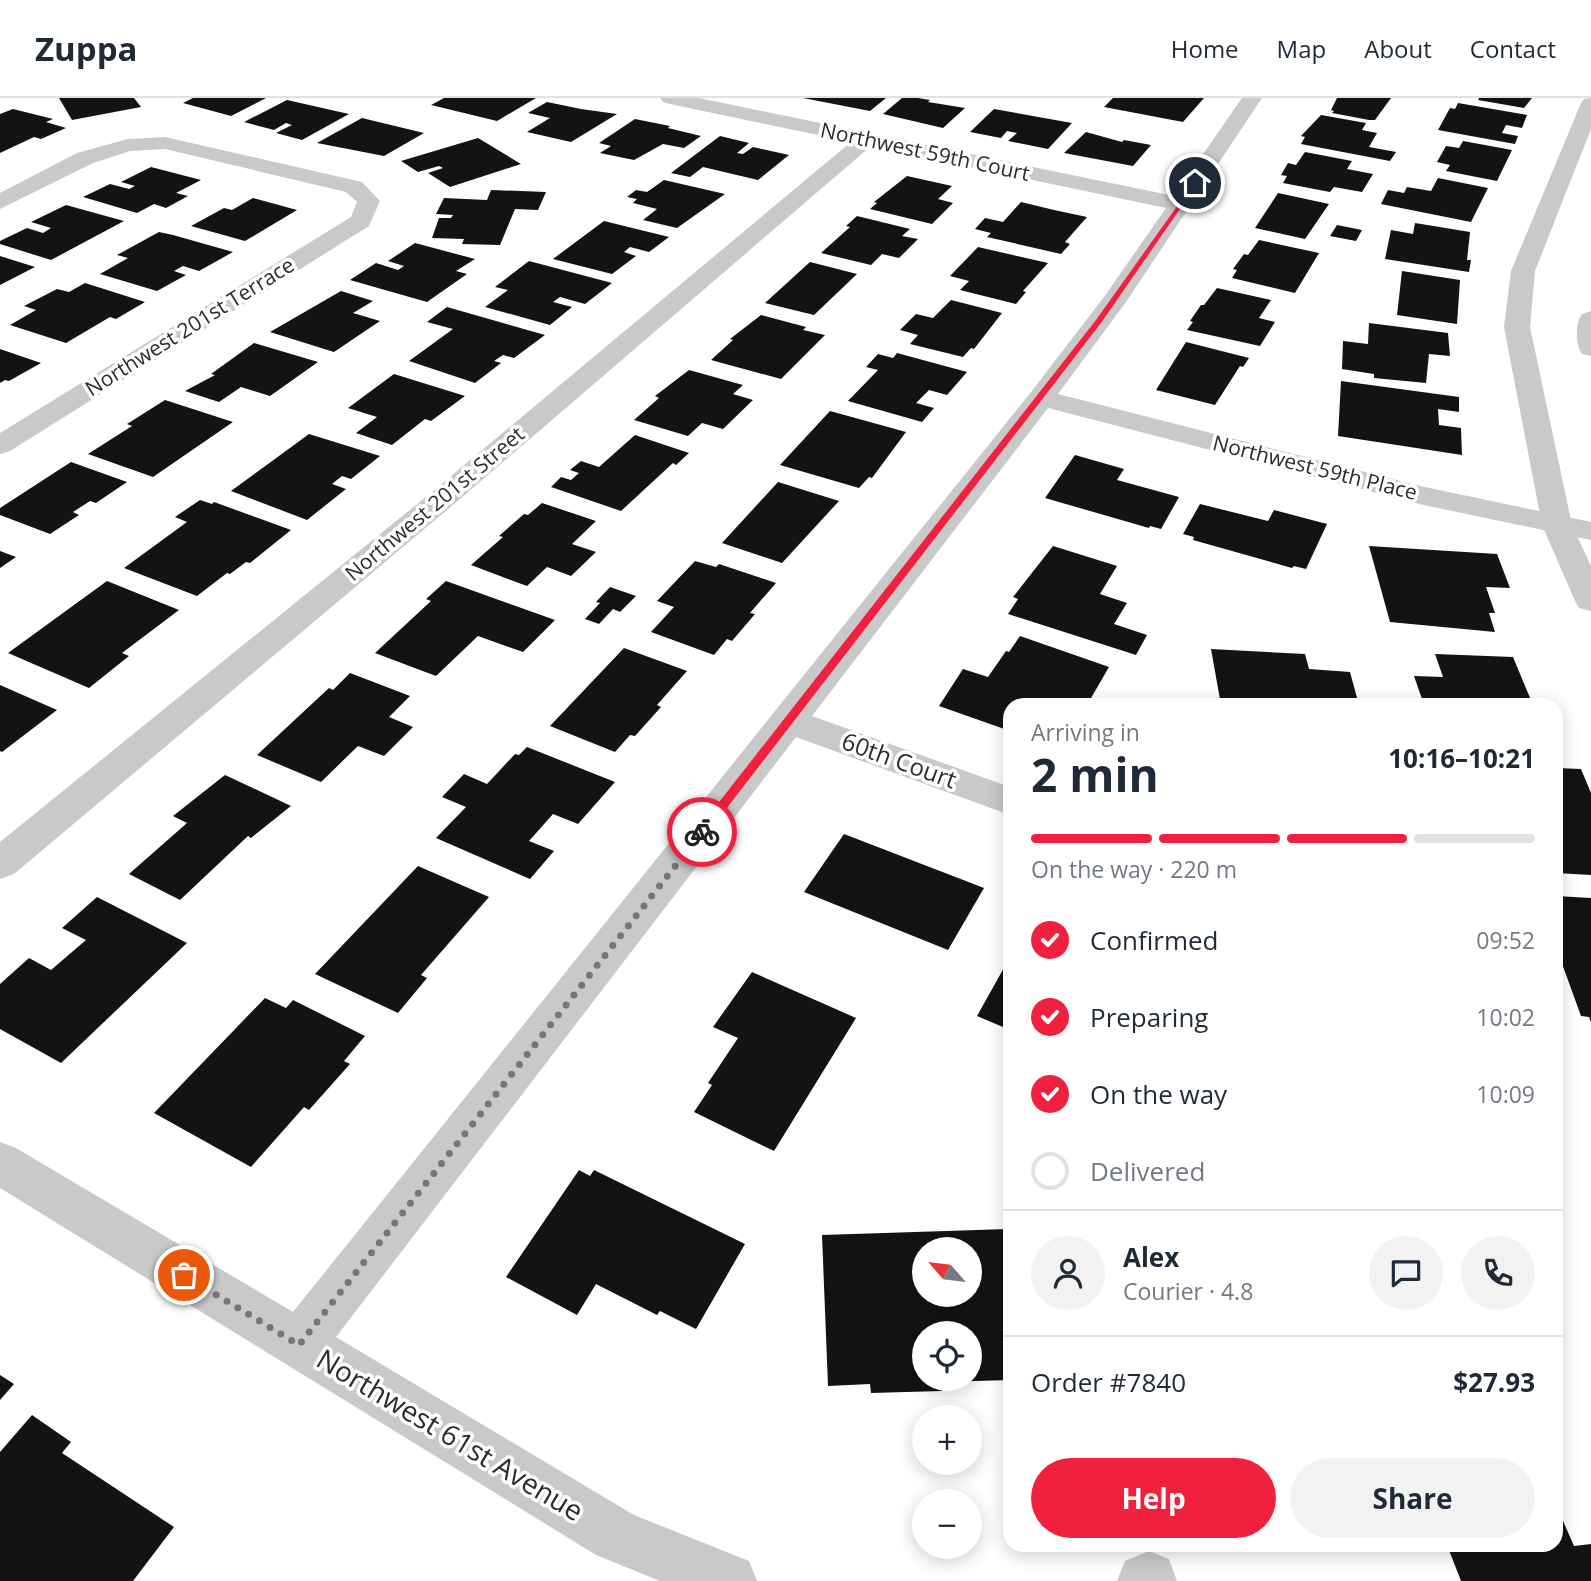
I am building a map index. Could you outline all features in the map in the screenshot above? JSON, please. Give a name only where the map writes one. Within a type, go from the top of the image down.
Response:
[{"type":"street","name":"Northwest 59th Court","points":[[670,98],[1180,204]]},
{"type":"street","points":[[299,1345],[1041,398],[1113,303],[1252,98]]},
{"type":"street","points":[[1591,103],[1523,271],[1517,327],[1557,525],[1591,601]]},
{"type":"street","name":"Northwest 201st Street","points":[[0,864],[443,498],[866,140]]},
{"type":"street","name":"Northwest 201st Terrace","points":[[0,202],[86,158],[128,145],[165,143],[354,187],[369,201],[361,221],[0,444]]},
{"type":"street","points":[[1591,319],[1591,348]]},
{"type":"street","name":"Northwest 59th Place","points":[[1041,398],[1419,495],[1591,531]]},
{"type":"street","name":"60th Court","points":[[789,721],[1003,798]]},
{"type":"street","name":"Northwest 61st Avenue","points":[[0,1163],[616,1535],[729,1581]]},
{"type":"building","points":[[59,98],[134,98],[141,107],[72,120]]},
{"type":"building","points":[[193,98],[266,98],[231,116],[183,103]]},
{"type":"building","points":[[444,98],[536,98],[497,121],[431,105]]},
{"type":"building","points":[[803,98],[886,98],[870,111]]},
{"type":"building","points":[[902,98],[918,98],[965,108],[943,128],[883,114]]},
{"type":"building","points":[[1113,98],[1204,98],[1183,122],[1104,107]]},
{"type":"building","points":[[1337,98],[1391,98],[1375,120],[1369,120],[1332,113]]},
{"type":"building","points":[[1532,98],[1524,108],[1478,100]]},
{"type":"building","points":[[287,100],[349,114],[302,140],[276,133],[292,125],[286,123],[274,130],[244,122]]},
{"type":"building","points":[[547,102],[617,114],[571,142],[527,132],[550,118],[528,113]]},
{"type":"building","points":[[1458,103],[1527,115],[1522,128],[1506,125],[1502,133],[1518,136],[1515,144],[1438,130],[1450,108],[1455,109]]},
{"type":"building","points":[[13,109],[53,119],[46,122],[66,128],[41,139],[34,137],[0,153],[0,114]]},
{"type":"building","points":[[994,109],[1072,123],[1048,149],[1008,141],[1017,133],[1007,131],[1001,138],[970,132]]},
{"type":"building","points":[[1321,115],[1366,123],[1362,130],[1377,133],[1369,147],[1396,152],[1390,161],[1301,144],[1305,137],[1301,136]]},
{"type":"building","points":[[362,118],[424,133],[384,156],[317,143]]},
{"type":"building","points":[[635,119],[701,136],[684,148],[663,144],[634,160],[600,153],[611,146],[599,143]]},
{"type":"building","points":[[1086,132],[1122,142],[1124,140],[1151,145],[1133,166],[1064,153]]},
{"type":"building","points":[[720,136],[749,143],[737,153],[743,154],[753,147],[789,155],[758,180],[703,167],[690,177],[671,173]]},
{"type":"building","points":[[478,138],[521,164],[450,187],[428,173],[443,168],[439,166],[418,172],[401,161]]},
{"type":"building","points":[[1463,141],[1512,150],[1497,181],[1446,171],[1450,165],[1437,162],[1446,146],[1459,148]]},
{"type":"building","points":[[1305,152],[1352,161],[1347,169],[1373,174],[1362,192],[1334,187],[1330,192],[1283,183],[1287,176],[1281,175],[1288,163],[1296,165]]},
{"type":"building","points":[[151,167],[201,180],[176,193],[188,196],[166,208],[154,204],[137,213],[83,197],[110,184],[129,189],[135,186],[121,182]]},
{"type":"building","points":[[907,176],[952,186],[938,199],[953,203],[932,224],[870,209],[877,203],[874,202]]},
{"type":"building","points":[[1438,178],[1488,188],[1471,222],[1381,204],[1388,190],[1404,193],[1407,187],[1431,191]]},
{"type":"building","points":[[664,180],[725,194],[677,228],[643,220],[657,209],[633,203],[637,199],[627,197],[636,190],[647,192]]},
{"type":"building","points":[[491,190],[546,192],[538,210],[515,209],[500,245],[462,244],[464,239],[432,238],[439,218],[451,218],[453,215],[436,214],[444,198],[487,200]]},
{"type":"building","points":[[1278,193],[1329,204],[1305,239],[1255,228]]},
{"type":"building","points":[[253,198],[297,210],[245,241],[191,226],[224,208],[232,210]]},
{"type":"building","points":[[1021,202],[1087,217],[1065,242],[1070,244],[1061,254],[987,237],[991,233],[975,229],[985,218],[1003,222]]},
{"type":"building","points":[[66,205],[124,221],[51,260],[0,244],[0,241],[27,228],[43,233],[51,228],[31,222]]},
{"type":"building","points":[[857,216],[910,229],[902,236],[918,239],[899,258],[882,254],[871,265],[821,253],[850,227],[846,226]]},
{"type":"building","points":[[604,221],[669,237],[649,252],[630,247],[624,252],[636,256],[612,274],[553,259]]},
{"type":"building","points":[[1415,223],[1470,232],[1467,260],[1471,260],[1469,272],[1385,259],[1391,230],[1413,234]]},
{"type":"building","points":[[1337,225],[1362,230],[1356,241],[1330,236]]},
{"type":"building","points":[[159,232],[233,252],[199,271],[183,266],[174,271],[186,275],[157,291],[100,274],[128,258],[117,255]]},
{"type":"building","points":[[1259,240],[1319,253],[1295,293],[1232,278],[1237,270],[1233,269]]},
{"type":"building","points":[[415,243],[475,259],[456,271],[467,274],[427,302],[350,280],[376,263],[398,270],[404,266],[388,261]]},
{"type":"building","points":[[978,247],[1048,263],[1023,291],[1026,292],[1016,304],[960,290],[969,281],[950,276]]},
{"type":"building","points":[[0,256],[35,267],[0,285]]},
{"type":"building","points":[[529,261],[612,283],[585,304],[560,297],[553,302],[572,307],[550,325],[485,307],[508,290],[495,287]]},
{"type":"building","points":[[810,262],[857,274],[814,315],[765,303]]},
{"type":"building","points":[[1402,271],[1460,280],[1457,324],[1397,315]]},
{"type":"building","points":[[85,283],[145,302],[116,319],[110,317],[66,343],[10,325],[36,310],[24,306],[57,289],[69,292]]},
{"type":"building","points":[[1217,288],[1271,300],[1259,318],[1275,322],[1260,346],[1187,330],[1201,305],[1204,305]]},
{"type":"building","points":[[341,291],[373,301],[353,313],[380,321],[334,352],[270,332]]},
{"type":"building","points":[[951,300],[1002,313],[974,349],[971,348],[963,357],[910,344],[918,335],[900,330],[916,314],[933,318]]},
{"type":"building","points":[[447,307],[545,335],[514,358],[503,355],[494,361],[501,363],[475,383],[409,361],[453,329],[427,322]]},
{"type":"building","points":[[761,315],[825,335],[781,379],[711,360],[733,340],[730,339]]},
{"type":"building","points":[[1369,323],[1448,333],[1450,356],[1429,354],[1426,383],[1374,378],[1374,374],[1342,369],[1343,341],[1368,344]]},
{"type":"building","points":[[1186,342],[1249,358],[1243,367],[1240,366],[1215,405],[1156,390]]},
{"type":"building","points":[[254,343],[318,362],[270,396],[241,387],[219,402],[185,391],[215,375],[211,374]]},
{"type":"building","points":[[0,349],[41,363],[9,381],[0,383]]},
{"type":"building","points":[[897,353],[967,372],[947,395],[929,390],[916,403],[934,408],[922,422],[848,401],[878,370],[866,367],[878,354],[893,358]]},
{"type":"building","points":[[689,370],[743,385],[733,394],[753,400],[723,429],[702,423],[688,436],[634,420],[659,398],[655,396]]},
{"type":"building","points":[[394,374],[465,396],[431,421],[425,419],[392,445],[356,433],[377,417],[348,408]]},
{"type":"building","points":[[1341,381],[1459,397],[1459,412],[1438,409],[1439,425],[1461,428],[1462,455],[1338,436]]},
{"type":"building","points":[[165,400],[233,422],[153,477],[88,454],[132,426],[127,424]]},
{"type":"building","points":[[830,411],[906,432],[872,478],[869,477],[859,488],[780,465]]},
{"type":"building","points":[[309,434],[380,456],[351,479],[342,476],[332,484],[346,489],[307,520],[231,491]]},
{"type":"building","points":[[635,435],[689,453],[676,465],[673,463],[621,511],[551,487],[561,477],[571,480],[579,473],[570,470],[581,461],[599,467]]},
{"type":"building","points":[[1075,455],[1124,469],[1117,480],[1179,497],[1161,529],[1149,528],[1045,498]]},
{"type":"building","points":[[71,462],[127,482],[96,503],[90,501],[73,512],[79,515],[50,534],[0,515],[0,508]]},
{"type":"building","points":[[778,482],[839,501],[782,563],[722,543]]},
{"type":"building","points":[[200,500],[212,504],[214,502],[291,530],[250,563],[246,562],[230,574],[227,573],[197,596],[124,568],[187,522],[175,517]]},
{"type":"building","points":[[542,503],[596,521],[572,544],[596,552],[571,576],[547,567],[527,586],[471,565],[524,514],[528,515]]},
{"type":"building","points":[[1200,504],[1268,521],[1274,510],[1327,524],[1306,569],[1294,566],[1292,568],[1193,540],[1194,537],[1183,534]]},
{"type":"building","points":[[1053,546],[1117,566],[1100,594],[1127,603],[1114,624],[1147,635],[1136,655],[1008,614],[1018,599],[1013,597]]},
{"type":"building","points":[[1369,546],[1497,554],[1510,588],[1486,587],[1495,613],[1489,613],[1495,632],[1390,622]]},
{"type":"building","points":[[0,551],[16,557],[0,568]]},
{"type":"building","points":[[695,561],[716,567],[719,564],[776,583],[750,613],[755,614],[732,641],[727,639],[714,655],[651,632],[674,607],[657,601]]},
{"type":"building","points":[[107,581],[179,610],[122,653],[129,656],[89,688],[8,653]]},
{"type":"building","points":[[446,581],[555,620],[523,652],[478,636],[436,676],[375,653],[431,601],[426,599]]},
{"type":"building","points":[[610,587],[636,596],[620,612],[613,609],[599,624],[585,619],[600,603],[596,602]]},
{"type":"building","points":[[1020,636],[1109,667],[1091,698],[1003,698],[1003,729],[939,706],[963,669],[988,677],[1006,651],[1009,652]]},
{"type":"building","points":[[624,648],[687,671],[657,705],[661,707],[635,736],[630,735],[615,752],[550,726]]},
{"type":"building","points":[[1211,649],[1305,654],[1309,669],[1350,672],[1357,698],[1220,698]]},
{"type":"building","points":[[1435,654],[1513,657],[1530,698],[1422,698],[1414,676],[1443,677]]},
{"type":"building","points":[[350,673],[410,696],[389,717],[413,727],[384,756],[358,746],[321,782],[257,755],[329,688],[333,690]]},
{"type":"building","points":[[0,685],[57,710],[2,752],[0,751]]},
{"type":"building","points":[[527,747],[615,782],[578,824],[553,814],[529,841],[554,851],[530,879],[436,838],[466,807],[442,797],[464,774],[487,784],[515,754],[519,755]]},
{"type":"building","points":[[1563,768],[1581,769],[1591,793],[1591,875],[1563,873]]},
{"type":"building","points":[[225,775],[291,806],[251,838],[248,836],[180,900],[129,874],[187,823],[173,816]]},
{"type":"building","points":[[844,834],[984,888],[948,950],[804,892]]},
{"type":"building","points":[[418,866],[489,897],[421,975],[427,978],[398,1013],[315,974]]},
{"type":"building","points":[[1563,896],[1591,898],[1591,1022],[1589,1017],[1581,1016],[1563,966]]},
{"type":"building","points":[[97,897],[187,943],[61,1063],[0,1029],[0,984],[29,958],[51,970],[86,940],[62,928]]},
{"type":"building","points":[[1003,970],[1003,1027],[977,1016]]},
{"type":"building","points":[[752,972],[856,1018],[774,1151],[694,1112],[712,1085],[708,1083],[738,1038],[713,1027]]},
{"type":"building","points":[[265,998],[286,1008],[293,1000],[365,1036],[344,1061],[350,1064],[309,1110],[304,1107],[251,1167],[154,1113]]},
{"type":"building","points":[[579,1170],[590,1176],[594,1170],[745,1244],[696,1329],[660,1311],[657,1315],[596,1284],[577,1315],[506,1277]]},
{"type":"building","points":[[1003,1229],[1003,1380],[982,1381],[982,1321],[912,1321],[912,1391],[942,1391],[871,1393],[870,1384],[828,1386],[822,1235]]},
{"type":"building","points":[[0,1375],[14,1384],[0,1400]]},
{"type":"building","points":[[32,1415],[71,1442],[62,1453],[174,1527],[133,1581],[0,1581],[0,1452]]},
{"type":"building","points":[[1563,1521],[1574,1546],[1591,1544],[1591,1581],[1461,1581],[1450,1552],[1563,1552]]},
{"type":"way so far","points":[[184,1275],[299,1345],[702,832]]},
{"type":"route","points":[[702,832],[1113,303],[1195,183]]}]
